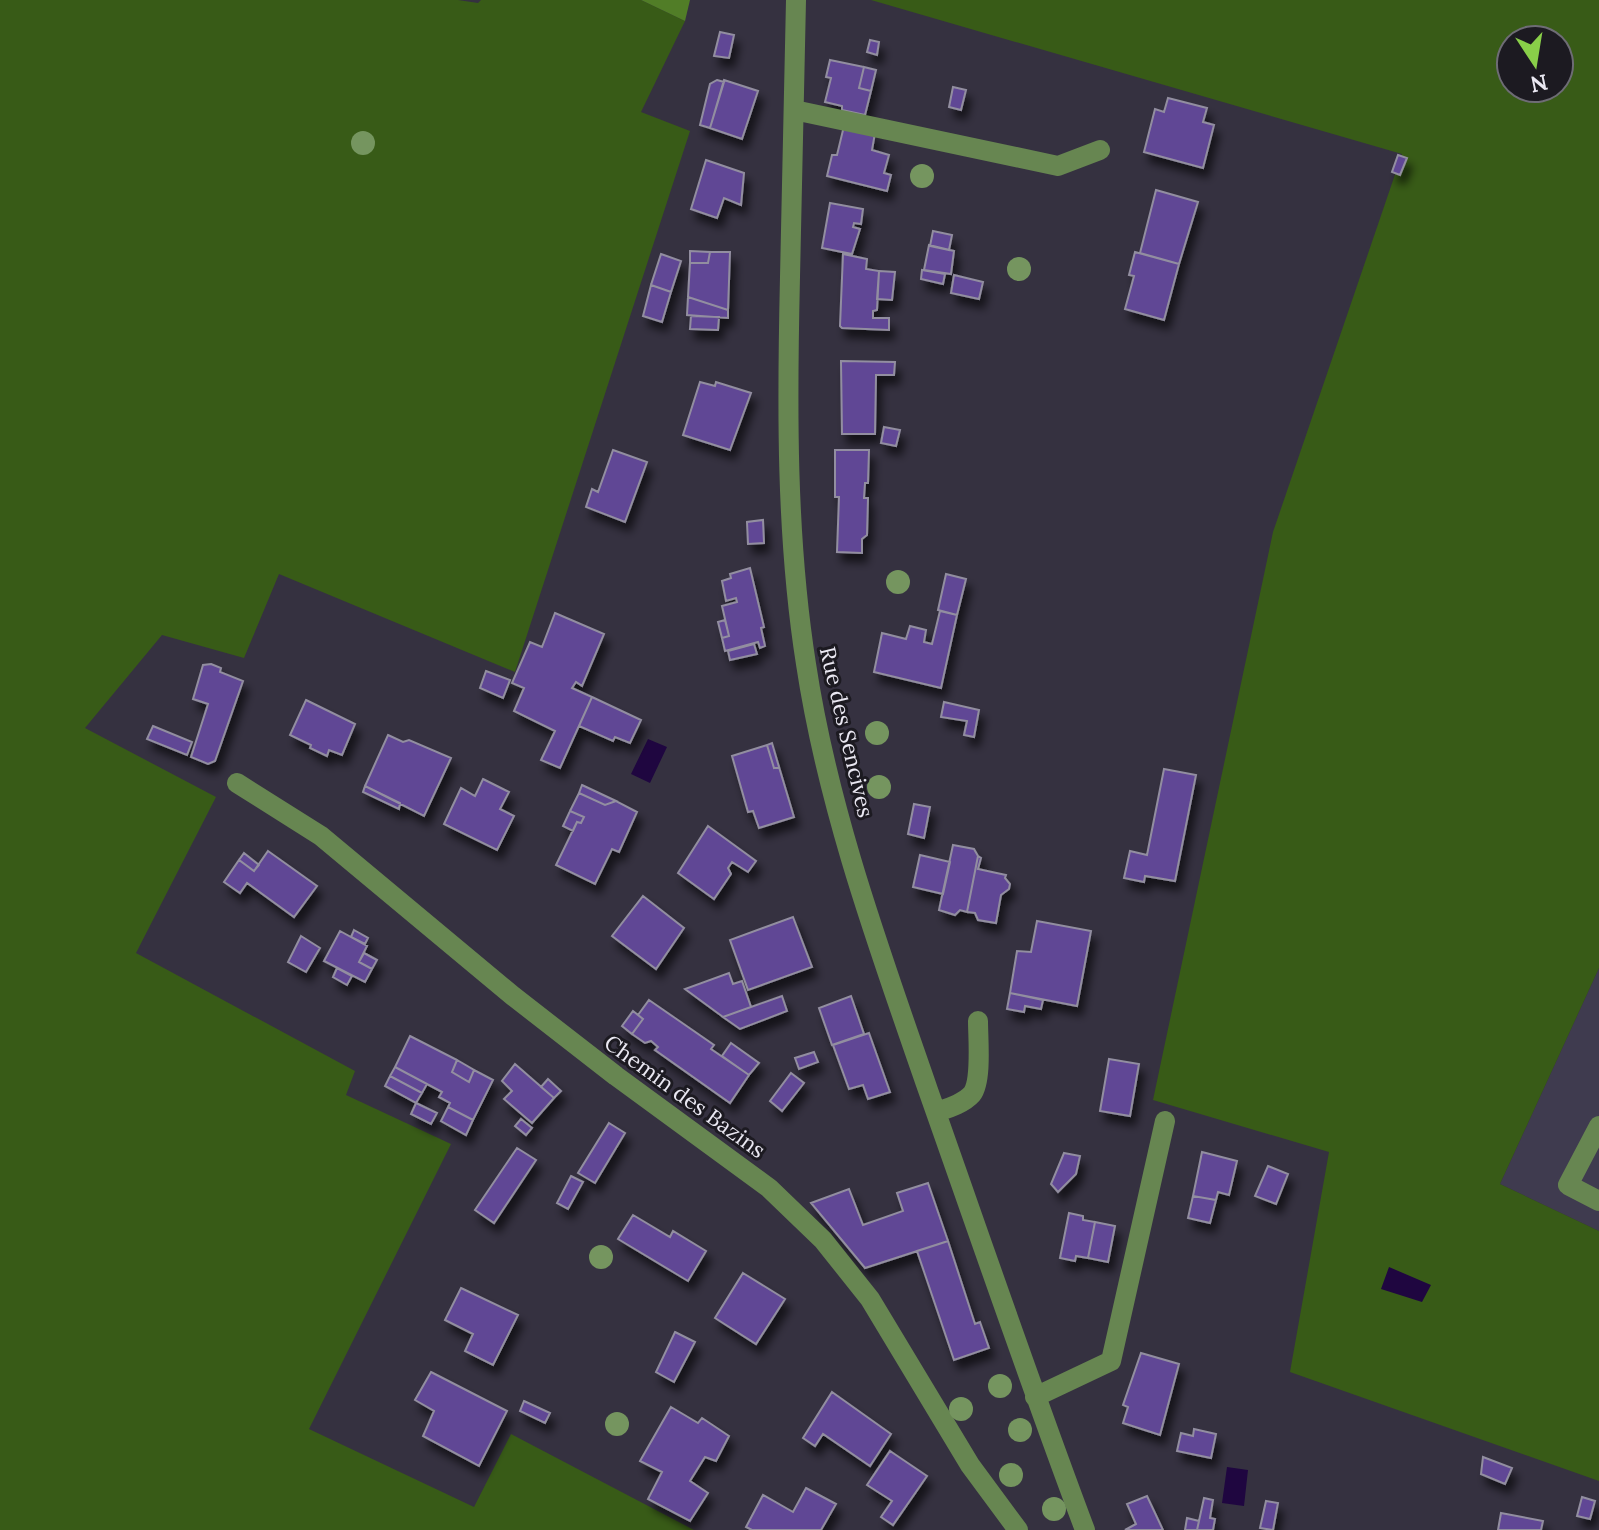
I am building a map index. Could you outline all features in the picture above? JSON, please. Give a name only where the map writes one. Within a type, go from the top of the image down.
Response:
[{"type":"street","name":"Rue des Sencives","points":[[796,0],[788,402],[792,544],[805,663],[815,719],[855,868],[936,1112],[1035,1397],[1085,1530]]},
{"type":"street","points":[[794,110],[1058,166],[1100,150]]},
{"type":"street","name":"Chemin des Bazins","points":[[237,783],[321,836],[525,1005],[769,1188],[823,1240],[870,1299],[1009,1526]]},
{"type":"street","points":[[936,1112],[959,1104],[972,1093],[977,1081],[978,1021]]},
{"type":"street","points":[[1035,1397],[1111,1361],[1165,1121]]},
{"type":"street","points":[[1599,1126],[1568,1185],[1599,1201]]},
{"type":"shaded area","points":[[648,739],[667,747],[650,783],[631,774]]},
{"type":"shaded area","points":[[1599,968],[1599,1231],[1500,1184]]},
{"type":"shaded area","points":[[1389,1267],[1431,1285],[1422,1302],[1381,1289]]},
{"type":"shaded area","points":[[1227,1467],[1248,1470],[1244,1506],[1222,1503]]},
{"type":"green space","points":[[0,0],[458,0],[478,3],[481,0],[641,0],[685,21],[641,112],[690,131],[515,672],[279,574],[244,658],[162,635],[85,728],[216,797],[136,953],[355,1071],[346,1095],[451,1144],[309,1429],[474,1507],[511,1434],[694,1530],[0,1530]]},
{"type":"green space","points":[[641,0],[690,0],[685,21]]},
{"type":"green space","points":[[871,0],[1599,0],[1599,968],[1500,1184],[1599,1231],[1599,1481],[1290,1372],[1329,1152],[1153,1100],[1273,532],[1402,154]]},
{"type":"building","points":[[720,32],[734,35],[729,58],[714,56]]},
{"type":"building","points":[[870,40],[879,42],[877,55],[867,52]]},
{"type":"building","points":[[830,60],[864,67],[859,88],[871,91],[865,115],[825,102],[831,78],[826,77]]},
{"type":"building","points":[[864,67],[876,70],[871,91],[859,88]]},
{"type":"building","points":[[717,80],[724,82],[710,128],[700,125],[710,84]]},
{"type":"building","points":[[724,80],[758,91],[742,139],[710,128]]},
{"type":"building","points":[[953,87],[966,90],[961,110],[949,107]]},
{"type":"building","points":[[1168,98],[1207,108],[1203,122],[1214,125],[1203,168],[1144,152],[1155,109],[1164,112]]},
{"type":"building","points":[[844,126],[875,133],[872,150],[889,155],[884,173],[891,175],[887,191],[827,176],[832,155],[837,155]]},
{"type":"building","points":[[1398,155],[1407,158],[1400,175],[1392,172]]},
{"type":"building","points":[[706,160],[744,173],[741,205],[724,198],[717,218],[691,209]]},
{"type":"building","points":[[1156,190],[1198,202],[1179,264],[1140,253]]},
{"type":"building","points":[[830,203],[863,209],[861,224],[854,223],[853,227],[860,229],[852,254],[822,248]]},
{"type":"building","points":[[933,231],[952,235],[949,250],[930,246]]},
{"type":"building","points":[[929,245],[954,251],[951,274],[924,270]]},
{"type":"building","points":[[690,251],[710,252],[708,263],[690,263]]},
{"type":"building","points":[[710,252],[730,252],[728,310],[688,297],[690,263],[708,263]]},
{"type":"building","points":[[1135,252],[1179,264],[1164,320],[1125,309],[1134,276],[1129,275]]},
{"type":"building","points":[[661,254],[681,261],[671,292],[651,285]]},
{"type":"building","points":[[843,254],[867,259],[866,269],[879,271],[877,310],[873,311],[873,318],[889,318],[889,330],[840,326]]},
{"type":"building","points":[[922,270],[945,274],[943,284],[921,279]]},
{"type":"building","points":[[879,271],[895,272],[892,300],[877,299]]},
{"type":"building","points":[[954,275],[983,282],[979,299],[951,293]]},
{"type":"building","points":[[651,285],[671,292],[662,322],[643,316]]},
{"type":"building","points":[[688,297],[728,310],[728,318],[687,315]]},
{"type":"building","points":[[691,316],[719,317],[718,330],[690,329]]},
{"type":"building","points":[[841,361],[895,362],[894,375],[876,375],[875,434],[842,434]]},
{"type":"building","points":[[700,382],[715,386],[716,382],[751,393],[730,450],[683,435]]},
{"type":"building","points":[[884,427],[900,430],[896,446],[881,443]]},
{"type":"building","points":[[613,450],[647,462],[625,522],[586,507],[592,489],[598,492]]},
{"type":"building","points":[[835,450],[869,450],[868,483],[865,483],[864,498],[868,498],[867,535],[862,539],[862,553],[837,552],[839,497],[835,497]]},
{"type":"building","points":[[763,520],[764,543],[748,544],[747,522]]},
{"type":"building","points":[[750,568],[764,627],[761,628],[765,646],[760,648],[758,642],[725,651],[722,638],[729,636],[722,606],[737,602],[736,598],[726,601],[722,581],[731,578],[730,574]]},
{"type":"building","points":[[946,574],[966,579],[957,615],[938,610]]},
{"type":"building","points":[[940,611],[957,615],[941,688],[874,672],[882,633],[906,639],[910,626],[926,630],[924,642],[932,644]]},
{"type":"building","points":[[555,613],[604,634],[582,686],[576,682],[572,688],[592,697],[560,768],[541,760],[555,731],[514,711],[524,688],[512,683],[530,642],[542,647]]},
{"type":"building","points":[[725,620],[729,636],[722,638],[718,622]]},
{"type":"building","points":[[754,644],[757,654],[730,660],[728,651]]},
{"type":"building","points":[[203,665],[221,668],[220,672],[243,681],[215,761],[208,764],[191,757],[208,704],[193,699]]},
{"type":"building","points":[[486,671],[510,680],[503,698],[480,688]]},
{"type":"building","points":[[592,697],[641,720],[630,743],[615,737],[613,741],[579,726]]},
{"type":"building","points":[[306,700],[355,724],[342,755],[329,750],[327,756],[290,735]]},
{"type":"building","points":[[944,702],[979,710],[974,737],[964,735],[967,721],[941,717]]},
{"type":"building","points":[[153,726],[192,742],[187,755],[147,739]]},
{"type":"building","points":[[388,735],[403,742],[409,740],[451,758],[424,816],[365,786]]},
{"type":"building","points":[[772,743],[779,767],[774,768],[767,745]]},
{"type":"building","points":[[767,745],[774,768],[779,767],[794,817],[759,828],[753,811],[748,812],[732,756]]},
{"type":"building","points":[[1164,769],[1196,775],[1175,881],[1145,876],[1144,882],[1124,878],[1130,851],[1147,855]]},
{"type":"building","points":[[483,779],[509,792],[500,809],[514,816],[497,850],[444,824],[461,788],[475,796]]},
{"type":"building","points":[[582,785],[616,801],[605,805],[579,793]]},
{"type":"building","points":[[365,786],[400,803],[399,809],[363,792]]},
{"type":"building","points":[[579,793],[605,805],[616,801],[637,812],[619,852],[612,849],[595,884],[556,865],[577,822],[581,823],[584,817],[570,811]]},
{"type":"building","points":[[914,804],[930,807],[924,838],[908,834]]},
{"type":"building","points":[[570,811],[584,817],[581,823],[577,822],[573,831],[563,826]]},
{"type":"building","points":[[708,826],[756,861],[748,872],[732,862],[728,868],[731,874],[714,899],[678,873]]},
{"type":"building","points":[[953,845],[974,849],[978,856],[967,912],[960,910],[955,915],[939,910]]},
{"type":"building","points":[[268,851],[317,886],[294,917],[247,883],[240,893],[224,882],[239,860],[254,871]]},
{"type":"building","points":[[244,853],[259,865],[254,871],[239,860]]},
{"type":"building","points":[[920,855],[950,862],[943,894],[913,887]]},
{"type":"building","points":[[978,856],[981,858],[978,869],[1006,875],[1010,884],[1001,895],[996,923],[978,920],[975,913],[967,912]]},
{"type":"building","points":[[643,896],[684,928],[656,969],[612,936]]},
{"type":"building","points":[[793,917],[812,967],[748,990],[730,940]]},
{"type":"building","points":[[1037,921],[1091,931],[1077,1006],[1010,993],[1017,951],[1031,952]]},
{"type":"building","points":[[354,930],[368,938],[365,944],[351,937]]},
{"type":"building","points":[[340,931],[367,946],[359,962],[372,969],[365,982],[324,961]]},
{"type":"building","points":[[301,936],[320,948],[306,972],[288,962]]},
{"type":"building","points":[[364,953],[377,960],[372,969],[359,962]]},
{"type":"building","points":[[337,968],[352,976],[347,985],[333,977]]},
{"type":"building","points":[[729,973],[733,984],[742,981],[751,1007],[723,1017],[685,989]]},
{"type":"building","points":[[1010,993],[1043,1000],[1041,1009],[1025,1006],[1024,1012],[1007,1009]]},
{"type":"building","points":[[782,996],[787,1011],[740,1029],[723,1017]]},
{"type":"building","points":[[851,996],[864,1034],[832,1045],[819,1008]]},
{"type":"building","points":[[649,1000],[714,1045],[711,1049],[749,1075],[730,1103],[655,1050],[658,1047],[651,1041],[645,1043],[632,1034],[643,1019],[638,1015]]},
{"type":"building","points":[[633,1011],[643,1019],[632,1034],[622,1026]]},
{"type":"building","points":[[869,1033],[890,1092],[868,1099],[863,1085],[849,1089],[833,1045]]},
{"type":"building","points":[[410,1036],[457,1060],[452,1072],[469,1082],[474,1070],[493,1080],[473,1120],[448,1107],[450,1103],[439,1097],[442,1092],[395,1067]]},
{"type":"building","points":[[731,1043],[759,1063],[749,1075],[722,1056]]},
{"type":"building","points":[[814,1052],[818,1062],[799,1069],[795,1058]]},
{"type":"building","points":[[1109,1059],[1139,1064],[1130,1116],[1100,1111]]},
{"type":"building","points":[[457,1060],[474,1070],[469,1082],[452,1072]]},
{"type":"building","points":[[515,1064],[554,1098],[532,1123],[504,1099],[512,1091],[502,1081]]},
{"type":"building","points":[[395,1067],[427,1084],[422,1093],[390,1076]]},
{"type":"building","points":[[791,1073],[804,1083],[782,1111],[770,1101]]},
{"type":"building","points":[[390,1076],[422,1093],[416,1103],[385,1086]]},
{"type":"building","points":[[548,1079],[561,1091],[554,1098],[541,1087]]},
{"type":"building","points":[[416,1103],[437,1113],[431,1124],[411,1114]]},
{"type":"building","points":[[448,1107],[473,1120],[466,1135],[441,1121]]},
{"type":"building","points":[[521,1119],[532,1128],[526,1135],[515,1126]]},
{"type":"building","points":[[609,1123],[625,1133],[595,1183],[578,1173]]},
{"type":"building","points":[[517,1148],[536,1160],[494,1223],[475,1210]]},
{"type":"building","points":[[1202,1152],[1237,1161],[1229,1195],[1218,1192],[1216,1200],[1193,1196]]},
{"type":"building","points":[[1064,1153],[1080,1156],[1076,1174],[1058,1192],[1051,1184]]},
{"type":"building","points":[[1268,1166],[1288,1174],[1276,1204],[1255,1196]]},
{"type":"building","points":[[571,1176],[583,1182],[568,1209],[557,1203]]},
{"type":"building","points":[[928,1183],[948,1241],[865,1268],[811,1203],[849,1189],[863,1225],[903,1211],[897,1193]]},
{"type":"building","points":[[1193,1196],[1216,1200],[1210,1223],[1188,1218]]},
{"type":"building","points":[[1069,1213],[1095,1222],[1088,1258],[1076,1256],[1075,1261],[1060,1258]]},
{"type":"building","points":[[633,1215],[670,1237],[673,1231],[706,1251],[688,1281],[618,1239]]},
{"type":"building","points":[[1095,1222],[1115,1226],[1108,1262],[1088,1258]]},
{"type":"building","points":[[948,1241],[975,1324],[980,1322],[989,1348],[954,1360],[917,1251]]},
{"type":"building","points":[[743,1273],[785,1299],[756,1344],[715,1318]]},
{"type":"building","points":[[461,1288],[518,1315],[493,1365],[465,1351],[473,1334],[445,1320]]},
{"type":"building","points":[[675,1332],[695,1342],[674,1382],[656,1372]]},
{"type":"building","points":[[1141,1353],[1179,1364],[1160,1435],[1123,1423],[1128,1407],[1123,1405]]},
{"type":"building","points":[[431,1372],[507,1411],[479,1466],[423,1436],[434,1411],[415,1400]]},
{"type":"building","points":[[832,1392],[891,1434],[870,1466],[823,1434],[815,1446],[803,1438]]},
{"type":"building","points":[[524,1401],[550,1413],[545,1423],[520,1411]]},
{"type":"building","points":[[671,1407],[698,1423],[702,1418],[729,1436],[716,1461],[705,1457],[690,1481],[708,1493],[690,1521],[648,1499],[662,1472],[640,1461]]},
{"type":"building","points":[[1194,1429],[1216,1434],[1211,1458],[1177,1451],[1181,1433],[1193,1436]]},
{"type":"building","points":[[890,1451],[927,1476],[893,1525],[881,1517],[892,1501],[867,1485]]},
{"type":"building","points":[[1483,1457],[1512,1468],[1505,1484],[1481,1474]]},
{"type":"building","points":[[806,1488],[836,1504],[821,1530],[752,1530],[746,1527],[763,1495],[793,1512]]},
{"type":"building","points":[[1147,1496],[1163,1530],[1125,1530],[1136,1524],[1127,1504]]},
{"type":"building","points":[[1582,1497],[1595,1501],[1590,1519],[1577,1516]]},
{"type":"building","points":[[1204,1498],[1213,1500],[1210,1518],[1215,1519],[1213,1530],[1197,1530]]},
{"type":"building","points":[[1266,1501],[1278,1503],[1273,1530],[1260,1528]]},
{"type":"building","points":[[1501,1513],[1543,1521],[1541,1530],[1498,1530]]},
{"type":"building","points":[[1187,1518],[1199,1521],[1197,1530],[1185,1530]]}]
